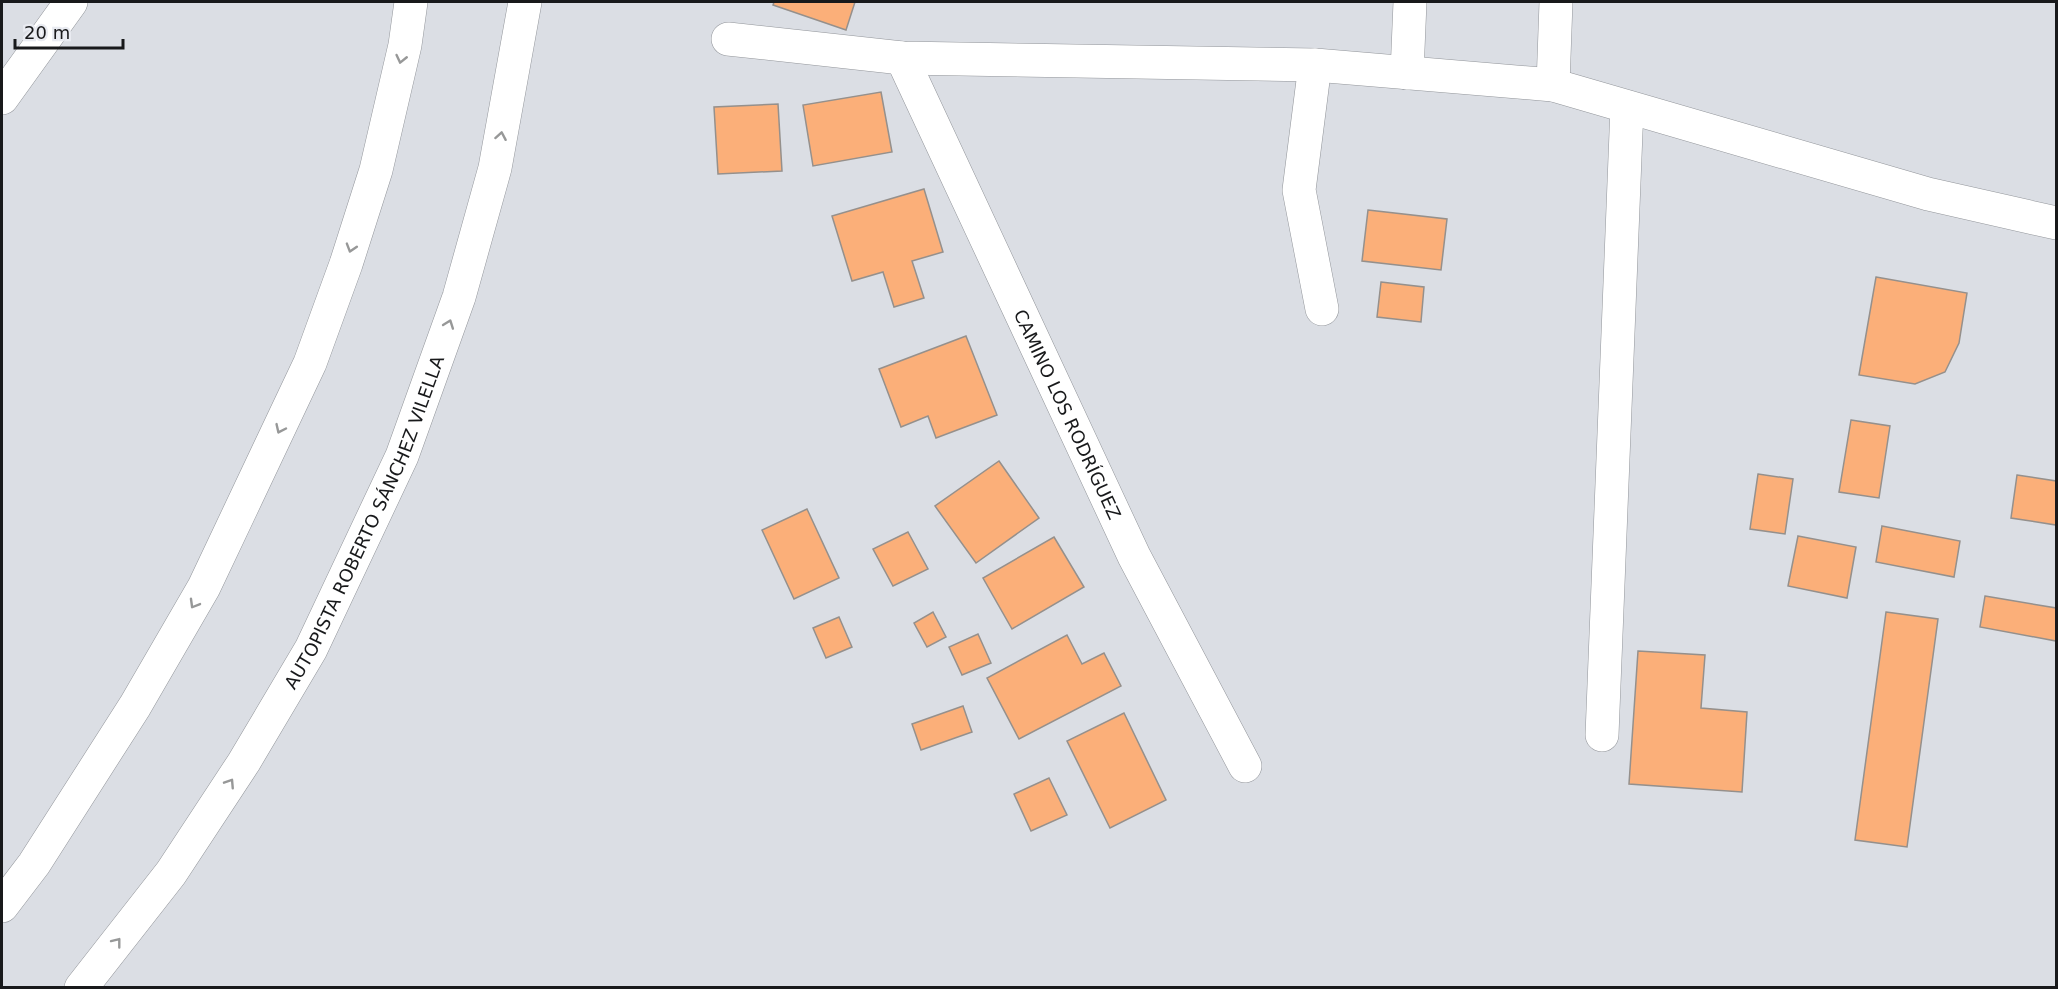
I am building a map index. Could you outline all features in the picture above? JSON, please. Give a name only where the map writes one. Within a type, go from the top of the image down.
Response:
[{"type":"main road","points":[[2,98],[71,2]]},
{"type":"main road","points":[[2,906],[34,864],[135,705],[204,587],[310,363],[346,264],[376,170],[405,45],[411,2]]},
{"type":"main road","name":"AUTOPISTA ROBERTO SÁNCHEZ VILELLA","points":[[81,987],[171,873],[244,762],[311,649],[402,456],[459,297],[495,168],[525,2]]},
{"type":"main road","points":[[1407,73],[1410,2]]},
{"type":"main road","points":[[1553,85],[1556,2]]},
{"type":"main road","points":[[728,39],[902,58],[1315,65],[1553,85],[1928,194],[2056,223]]},
{"type":"main road","name":"CAMINO LOS RODRÍGUEZ","points":[[902,58],[1134,556],[1245,766]]},
{"type":"main road","points":[[1315,65],[1299,189],[1322,309]]},
{"type":"main road","points":[[1602,735],[1628,107]]},
{"type":"building","points":[[774,2],[855,2],[846,30],[773,5]]},
{"type":"building","points":[[881,92],[892,152],[813,166],[803,105]]},
{"type":"building","points":[[778,104],[782,171],[718,174],[714,107]]},
{"type":"building","points":[[924,189],[943,252],[912,261],[924,298],[894,307],[883,272],[852,281],[832,216]]},
{"type":"building","points":[[1368,210],[1447,219],[1441,270],[1362,261]]},
{"type":"building","points":[[1876,277],[1967,293],[1959,343],[1945,372],[1915,384],[1859,375]]},
{"type":"building","points":[[1381,282],[1424,287],[1421,322],[1377,317]]},
{"type":"building","points":[[966,336],[997,415],[936,438],[928,416],[901,427],[879,369]]},
{"type":"building","points":[[1851,420],[1890,426],[1879,498],[1839,492]]},
{"type":"building","points":[[999,461],[1039,518],[976,563],[935,506]]},
{"type":"building","points":[[1758,474],[1793,479],[1785,534],[1750,529]]},
{"type":"building","points":[[2017,475],[2056,481],[2056,525],[2011,518]]},
{"type":"building","points":[[807,509],[839,578],[794,599],[762,530]]},
{"type":"building","points":[[1882,526],[1960,541],[1954,577],[1876,562]]},
{"type":"building","points":[[908,532],[928,569],[893,586],[873,549]]},
{"type":"building","points":[[1798,536],[1856,547],[1847,598],[1788,586]]},
{"type":"building","points":[[1054,537],[1084,587],[1012,629],[983,578]]},
{"type":"building","points":[[1985,596],[2056,608],[2056,641],[1980,627]]},
{"type":"building","points":[[933,612],[946,637],[927,647],[914,623]]},
{"type":"building","points":[[1886,612],[1938,619],[1907,847],[1855,840]]},
{"type":"building","points":[[839,617],[852,647],[826,658],[813,628]]},
{"type":"building","points":[[978,634],[991,663],[962,675],[949,647]]},
{"type":"building","points":[[1067,635],[1082,664],[1104,653],[1121,686],[1019,739],[987,678]]},
{"type":"building","points":[[1638,651],[1705,655],[1701,708],[1747,712],[1742,792],[1629,784]]},
{"type":"building","points":[[963,706],[972,732],[921,750],[912,724]]},
{"type":"building","points":[[1124,713],[1166,800],[1110,828],[1067,741]]},
{"type":"building","points":[[1049,778],[1067,815],[1031,831],[1014,794]]}]
